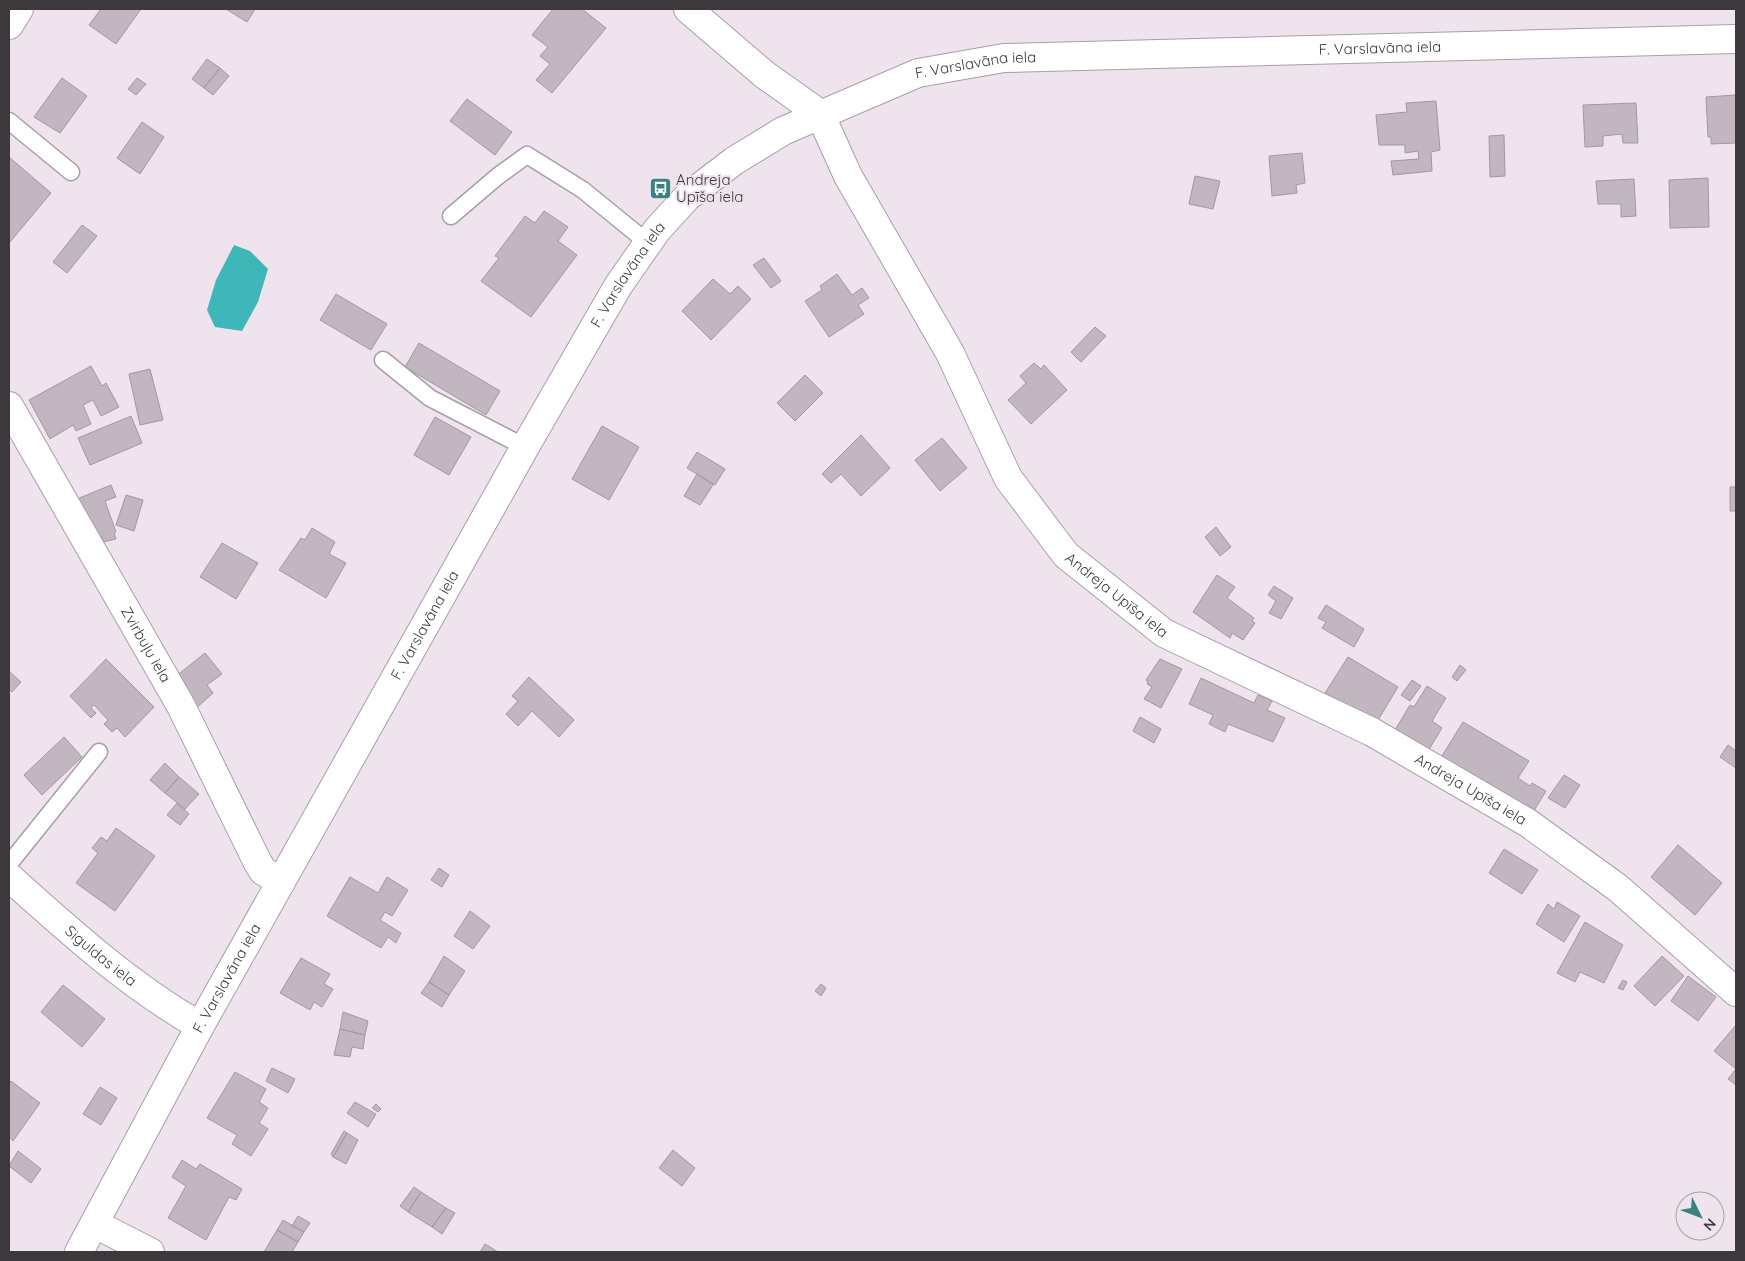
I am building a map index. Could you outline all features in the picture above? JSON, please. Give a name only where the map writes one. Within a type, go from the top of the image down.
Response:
[{"type":"street","points":[[9,25],[19,9]]},
{"type":"street","name":"Andreja Upīša iela","points":[[688,9],[766,74],[820,114],[848,176],[950,354],[1008,478],[1066,555],[1164,633],[1372,732],[1528,823],[1618,888],[1736,992]]},
{"type":"street","name":"F. Varslavāna iela","points":[[79,1252],[200,1026],[525,447],[618,286],[648,243],[687,197],[734,161],[783,131],[918,73],[1004,58],[1736,39]]},
{"type":"street","name":"Zvirbuļu iela","points":[[9,406],[181,706],[258,864],[263,871],[281,882]]},
{"type":"street","name":"Siguldas iela","points":[[9,877],[84,945],[178,1013],[200,1026]]},
{"type":"street","points":[[95,1224],[150,1252]]},
{"type":"lane","points":[[9,121],[71,172]]},
{"type":"lane","points":[[451,216],[498,176],[527,156],[583,190],[648,243]]},
{"type":"lane","points":[[382,360],[430,398],[525,447]]},
{"type":"lane","points":[[9,864],[99,752]]},
{"type":"water","points":[[234,245],[250,251],[268,269],[258,302],[242,331],[215,327],[207,310],[216,280]]},
{"type":"building","points":[[101,9],[141,9],[116,44],[89,25]]},
{"type":"building","points":[[226,9],[255,9],[247,22]]},
{"type":"building","points":[[553,9],[582,9],[606,28],[552,93],[536,80],[550,64],[540,56],[548,47],[532,35]]},
{"type":"building","points":[[207,59],[220,68],[204,88],[192,79]]},
{"type":"building","points":[[220,68],[229,76],[213,95],[204,88]]},
{"type":"building","points":[[62,78],[87,96],[60,133],[34,117]]},
{"type":"building","points":[[137,78],[146,84],[136,95],[128,89]]},
{"type":"building","points":[[1736,95],[1736,143],[1711,144],[1711,137],[1708,137],[1706,97]]},
{"type":"building","points":[[467,99],[512,132],[495,155],[450,121]]},
{"type":"building","points":[[1436,101],[1440,150],[1431,152],[1432,171],[1393,175],[1391,161],[1419,159],[1418,151],[1405,153],[1405,145],[1379,145],[1376,115],[1407,112],[1406,103]]},
{"type":"building","points":[[1636,103],[1638,143],[1623,143],[1622,134],[1603,136],[1603,146],[1585,147],[1583,105]]},
{"type":"building","points":[[142,122],[164,137],[140,174],[117,158]]},
{"type":"building","points":[[1504,135],[1505,176],[1490,177],[1489,136]]},
{"type":"building","points":[[1302,153],[1305,183],[1296,185],[1297,193],[1272,196],[1269,156]]},
{"type":"building","points":[[9,157],[51,193],[10,242],[9,241]]},
{"type":"building","points":[[1195,176],[1220,181],[1213,209],[1189,204]]},
{"type":"building","points":[[1708,178],[1709,227],[1670,228],[1669,180]]},
{"type":"building","points":[[1634,179],[1636,216],[1621,217],[1621,204],[1598,204],[1596,181]]},
{"type":"building","points":[[544,211],[568,227],[558,241],[577,255],[531,317],[481,281],[499,258],[495,256],[525,216],[535,223]]},
{"type":"building","points":[[82,225],[97,236],[67,273],[53,262]]},
{"type":"building","points":[[764,258],[781,281],[771,288],[753,265]]},
{"type":"building","points":[[837,274],[852,295],[862,288],[869,298],[858,305],[864,314],[829,337],[805,301],[822,290],[820,286]]},
{"type":"building","points":[[713,279],[730,294],[738,286],[751,299],[711,340],[682,311]]},
{"type":"building","points":[[336,294],[387,324],[371,350],[320,320]]},
{"type":"building","points":[[1095,327],[1106,336],[1081,362],[1071,352]]},
{"type":"building","points":[[419,343],[500,391],[486,415],[405,367]]},
{"type":"building","points":[[1034,363],[1041,369],[1044,365],[1067,390],[1031,424],[1008,400],[1026,383],[1020,376]]},
{"type":"building","points":[[91,366],[102,386],[106,383],[119,407],[101,416],[93,400],[83,405],[91,424],[76,431],[73,425],[50,439],[29,400]]},
{"type":"building","points":[[150,369],[163,420],[140,425],[129,374]]},
{"type":"building","points":[[805,375],[823,393],[795,421],[777,403]]},
{"type":"building","points":[[131,416],[142,443],[90,465],[78,438]]},
{"type":"building","points":[[435,417],[471,437],[449,475],[414,455]]},
{"type":"building","points":[[602,426],[639,447],[609,500],[572,479]]},
{"type":"building","points":[[861,435],[890,468],[861,496],[841,474],[831,483],[822,474]]},
{"type":"building","points":[[942,438],[967,468],[940,491],[915,460]]},
{"type":"building","points":[[697,452],[725,469],[715,485],[687,468]]},
{"type":"building","points":[[697,474],[713,485],[700,505],[684,496]]},
{"type":"building","points":[[111,485],[116,497],[105,501],[116,532],[114,533],[116,539],[103,542],[102,537],[93,540],[77,499]]},
{"type":"building","points":[[1730,487],[1736,487],[1736,511],[1730,511]]},
{"type":"building","points":[[126,495],[143,500],[134,531],[116,525]]},
{"type":"building","points":[[1216,527],[1231,547],[1220,556],[1205,537]]},
{"type":"building","points":[[312,528],[335,542],[329,554],[346,563],[326,598],[279,570],[301,538],[305,540]]},
{"type":"building","points":[[222,543],[258,563],[236,599],[200,577]]},
{"type":"building","points":[[1217,575],[1235,587],[1227,598],[1254,618],[1252,621],[1255,623],[1243,640],[1232,633],[1230,638],[1193,612]]},
{"type":"building","points":[[1274,586],[1293,598],[1281,619],[1269,613],[1276,601],[1268,595]]},
{"type":"building","points":[[1326,605],[1364,629],[1354,647],[1322,628],[1326,622],[1318,618]]},
{"type":"building","points":[[205,653],[222,674],[207,685],[213,693],[193,711],[170,681]]},
{"type":"building","points":[[1348,657],[1398,687],[1375,725],[1325,693]]},
{"type":"building","points":[[106,659],[154,707],[125,737],[117,728],[112,732],[104,724],[108,720],[94,705],[91,708],[96,713],[91,718],[70,696]]},
{"type":"building","points":[[1160,659],[1182,669],[1161,708],[1144,699],[1152,687],[1147,684],[1146,680]]},
{"type":"building","points":[[1460,665],[1466,670],[1457,681],[1452,677]]},
{"type":"building","points":[[9,671],[21,682],[12,692],[9,689]]},
{"type":"building","points":[[529,677],[574,720],[559,737],[532,711],[518,726],[506,714],[518,701],[512,696]]},
{"type":"building","points":[[1201,678],[1254,703],[1258,695],[1272,701],[1267,710],[1285,718],[1273,742],[1228,724],[1225,732],[1209,724],[1213,715],[1189,704]]},
{"type":"building","points":[[1412,680],[1421,686],[1410,701],[1401,695]]},
{"type":"building","points":[[1427,686],[1446,698],[1432,721],[1442,728],[1428,751],[1395,730],[1410,705],[1414,707]]},
{"type":"building","points":[[1140,717],[1161,729],[1154,743],[1133,731]]},
{"type":"building","points":[[1463,722],[1529,761],[1518,778],[1530,786],[1532,783],[1546,791],[1532,814],[1440,759]]},
{"type":"building","points":[[64,737],[82,757],[42,795],[24,775]]},
{"type":"building","points":[[1728,745],[1736,751],[1736,768],[1720,757]]},
{"type":"building","points":[[165,763],[179,777],[165,793],[150,780]]},
{"type":"building","points":[[1564,775],[1580,785],[1565,808],[1548,798]]},
{"type":"building","points":[[179,777],[199,794],[185,809],[165,793]]},
{"type":"building","points":[[177,803],[189,814],[180,825],[167,815]]},
{"type":"building","points":[[116,828],[155,856],[115,911],[76,883],[98,853],[92,848],[101,837],[107,841]]},
{"type":"building","points":[[1678,845],[1722,883],[1695,915],[1651,877]]},
{"type":"building","points":[[1504,849],[1538,870],[1522,894],[1489,873]]},
{"type":"building","points":[[439,868],[449,875],[442,887],[431,880]]},
{"type":"building","points":[[350,877],[378,893],[387,877],[408,890],[392,916],[385,912],[380,920],[401,933],[396,943],[388,937],[381,948],[327,916]]},
{"type":"building","points":[[1557,902],[1580,916],[1564,942],[1536,924],[1548,904],[1554,909]]},
{"type":"building","points":[[470,911],[490,926],[473,949],[454,936]]},
{"type":"building","points":[[1585,922],[1623,945],[1604,983],[1580,972],[1575,982],[1557,973]]},
{"type":"building","points":[[444,956],[465,971],[449,995],[429,982]]},
{"type":"building","points":[[1662,956],[1684,976],[1655,1006],[1634,986]]},
{"type":"building","points":[[301,958],[330,974],[324,984],[333,989],[322,1007],[314,1002],[310,1010],[280,993]]},
{"type":"building","points":[[1688,976],[1716,997],[1698,1021],[1671,1001]]},
{"type":"building","points":[[1623,980],[1627,982],[1623,990],[1618,988]]},
{"type":"building","points":[[429,982],[449,995],[442,1007],[421,993]]},
{"type":"building","points":[[821,984],[826,988],[821,996],[815,991]]},
{"type":"building","points":[[63,985],[105,1019],[82,1047],[41,1012]]},
{"type":"building","points":[[343,1012],[368,1021],[365,1035],[340,1029]]},
{"type":"building","points":[[1736,1025],[1736,1069],[1714,1051]]},
{"type":"building","points":[[340,1029],[365,1035],[363,1049],[352,1047],[350,1057],[334,1055]]},
{"type":"building","points":[[272,1068],[295,1079],[288,1093],[266,1081]]},
{"type":"building","points":[[1736,1069],[1736,1085],[1728,1079]]},
{"type":"building","points":[[235,1072],[266,1089],[259,1102],[268,1108],[259,1123],[268,1129],[251,1156],[232,1144],[237,1135],[207,1118]]},
{"type":"building","points":[[11,1081],[40,1103],[13,1141],[9,1137],[9,1085]]},
{"type":"building","points":[[100,1087],[117,1098],[101,1125],[83,1114]]},
{"type":"building","points":[[355,1102],[376,1114],[368,1127],[347,1113]]},
{"type":"building","points":[[376,1104],[381,1109],[378,1112],[372,1108]]},
{"type":"building","points":[[344,1131],[347,1133],[333,1157],[331,1154]]},
{"type":"building","points":[[347,1133],[358,1140],[346,1164],[333,1157]]},
{"type":"building","points":[[673,1150],[695,1168],[682,1186],[659,1168]]},
{"type":"building","points":[[18,1151],[41,1169],[31,1183],[9,1166]]},
{"type":"building","points":[[182,1160],[196,1169],[200,1164],[242,1189],[236,1200],[229,1197],[206,1240],[168,1218],[186,1186],[172,1177]]},
{"type":"building","points":[[414,1187],[421,1192],[408,1212],[400,1206]]},
{"type":"building","points":[[421,1192],[446,1208],[432,1227],[408,1212]]},
{"type":"building","points":[[446,1208],[455,1213],[442,1234],[432,1227]]},
{"type":"building","points":[[298,1216],[310,1223],[304,1232],[292,1226]]},
{"type":"building","points":[[283,1220],[304,1232],[298,1242],[277,1230]]},
{"type":"building","points":[[277,1230],[298,1242],[292,1252],[264,1252]]},
{"type":"building","points":[[485,1244],[498,1252],[480,1252]]},
{"type":"place","name":"Andreja Upīša iela","points":[[660,189]]}]
